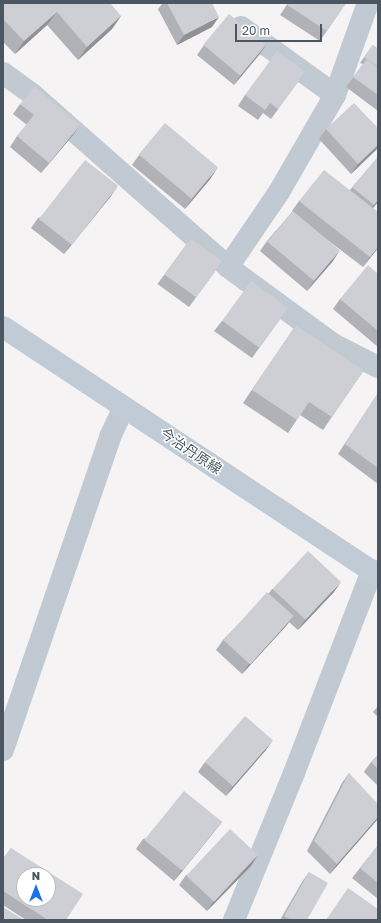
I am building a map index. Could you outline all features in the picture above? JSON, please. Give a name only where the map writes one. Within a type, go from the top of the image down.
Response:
[{"type":"main road","name":"今治丹原線","points":[[3,327],[375,573]]},
{"type":"street","points":[[228,267],[279,192],[335,95],[368,3]]},
{"type":"street","points":[[235,23],[335,95]]},
{"type":"street","points":[[3,73],[32,94],[228,267],[334,344],[378,367]]},
{"type":"street","points":[[3,750],[110,436],[124,407]]},
{"type":"street","points":[[234,920],[375,573]]},
{"type":"building","points":[[3,3],[110,3],[121,16],[87,47],[57,12],[24,41],[4,20],[3,21]]},
{"type":"building","points":[[167,3],[212,3],[219,17],[184,35]]},
{"type":"building","points":[[288,3],[346,3],[327,31],[287,5]]},
{"type":"building","points":[[229,14],[266,45],[240,75],[203,45]]},
{"type":"building","points":[[373,45],[378,49],[378,67],[364,57]]},
{"type":"building","points":[[277,51],[305,72],[278,109],[270,103],[265,110],[245,95]]},
{"type":"building","points":[[367,59],[378,68],[378,95],[353,77]]},
{"type":"building","points":[[35,87],[80,125],[49,163],[17,136],[34,115],[20,104]]},
{"type":"building","points":[[354,103],[378,128],[378,145],[358,164],[326,129]]},
{"type":"building","points":[[165,123],[218,167],[192,199],[139,154]]},
{"type":"building","points":[[378,157],[378,200],[374,205],[352,187]]},
{"type":"building","points":[[85,160],[118,186],[72,245],[39,219]]},
{"type":"building","points":[[324,170],[378,212],[378,247],[370,257],[299,201]]},
{"type":"building","points":[[293,211],[340,250],[314,281],[267,242]]},
{"type":"building","points":[[191,238],[223,261],[196,297],[165,274]]},
{"type":"building","points":[[368,265],[378,274],[378,331],[340,299]]},
{"type":"building","points":[[251,281],[288,308],[259,348],[222,321]]},
{"type":"building","points":[[296,325],[364,370],[332,417],[309,402],[297,420],[252,390]]},
{"type":"building","points":[[378,393],[378,468],[345,444]]},
{"type":"building","points":[[308,551],[341,582],[305,620],[273,589]]},
{"type":"building","points":[[267,592],[294,616],[250,664],[224,640]]},
{"type":"building","points":[[245,716],[273,740],[233,786],[205,762]]},
{"type":"building","points":[[378,755],[378,769],[371,762]]},
{"type":"building","points":[[349,773],[378,804],[378,817],[337,864],[314,841]]},
{"type":"building","points":[[184,791],[222,822],[182,871],[144,840]]},
{"type":"building","points":[[230,829],[258,855],[214,902],[186,876]]},
{"type":"building","points":[[378,845],[378,883],[360,868]]},
{"type":"building","points":[[11,848],[41,867],[16,867],[16,899],[3,891],[3,860]]},
{"type":"building","points":[[309,872],[328,883],[307,920],[291,920],[284,916]]},
{"type":"building","points":[[56,877],[83,894],[66,920],[48,920],[28,907],[56,907]]},
{"type":"building","points":[[348,888],[378,909],[378,920],[326,920]]},
{"type":"building","points":[[3,907],[24,920],[3,920]]}]
